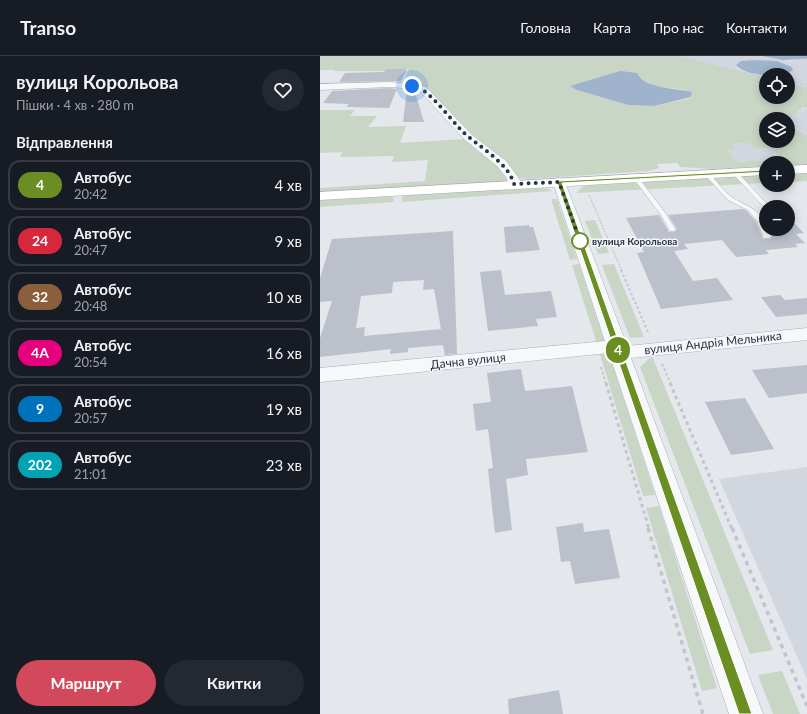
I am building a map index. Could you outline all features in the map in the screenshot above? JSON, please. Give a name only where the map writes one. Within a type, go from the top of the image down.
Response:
[{"type":"main road","points":[[795,170],[807,169]]},
{"type":"main road","points":[[320,196],[514,184],[562,190],[636,178],[759,171]]},
{"type":"street","points":[[320,87],[402,85],[423,89],[469,138],[507,170],[512,177],[514,184]]},
{"type":"street","points":[[562,190],[610,349],[746,714]]},
{"type":"street","name":"вулиця Андрія Мельника","points":[[610,349],[655,349],[807,334]]},
{"type":"street","name":"Дачна вулиця","points":[[320,375],[610,349]]},
{"type":"lane","points":[[735,173],[760,200]]},
{"type":"lane","points":[[707,174],[730,199],[750,209],[759,219]]},
{"type":"lane","points":[[636,178],[664,215],[672,230]]},
{"type":"path","points":[[677,56],[759,76]]},
{"type":"path","points":[[795,83],[807,86]]},
{"type":"path","points":[[807,107],[803,108],[789,122],[793,128],[807,135]]},
{"type":"path","points":[[562,190],[589,196],[807,706]]},
{"type":"path","points":[[610,349],[704,714]]},
{"type":"shaded area","points":[[679,56],[762,56],[788,61],[807,59],[807,86],[795,83],[795,68],[792,68],[777,61],[741,61],[736,65],[738,69],[746,72],[759,71],[759,76]]},
{"type":"shaded area","points":[[807,108],[807,134],[795,128],[795,116]]},
{"type":"shaded area","points":[[731,143],[748,143],[753,148],[770,148],[780,156],[759,156],[759,161],[735,162],[727,149]]},
{"type":"shaded area","points":[[807,467],[807,679],[719,479]]},
{"type":"green space","points":[[320,56],[676,56],[759,76],[759,104],[795,104],[795,84],[807,87],[807,107],[802,108],[795,114],[795,112],[759,112],[759,148],[753,148],[748,143],[731,143],[735,149],[727,149],[735,162],[759,160],[759,166],[712,169],[680,167],[677,163],[657,164],[659,168],[649,171],[527,179],[517,178],[472,137],[424,87],[357,85],[422,83],[422,81],[404,81],[409,69],[385,69],[384,71],[334,71],[335,70],[320,70]],"holes":[[[639,77],[653,86],[692,92],[691,98],[654,106],[628,105],[577,90],[571,86]]]},
{"type":"green space","points":[[320,110],[355,110],[350,116],[377,116],[368,127],[406,126],[400,143],[464,139],[488,155],[507,176],[508,182],[320,192],[320,188],[425,181],[428,160],[392,162],[394,156],[340,157],[342,152],[320,153]]},
{"type":"green space","points":[[795,129],[807,136],[807,164],[795,165],[795,156],[779,156],[770,148],[795,148]]},
{"type":"green space","points":[[807,173],[807,181],[795,182],[795,174]]},
{"type":"green space","points":[[759,175],[759,183],[577,193],[584,186],[594,183]]},
{"type":"green space","points":[[532,186],[552,191],[402,202],[402,197],[412,194]]},
{"type":"green space","points":[[384,195],[394,198],[393,202],[320,207],[320,199]]},
{"type":"green space","points":[[551,199],[557,199],[577,259],[570,260]]},
{"type":"green space","points":[[595,220],[609,253],[598,254],[585,221]]},
{"type":"green space","points":[[579,264],[605,343],[597,344],[572,265]]},
{"type":"green space","points":[[614,264],[644,337],[630,338],[602,265]]},
{"type":"green space","points":[[608,350],[655,495],[643,496],[599,351]]},
{"type":"green space","points":[[652,356],[773,650],[750,654],[640,367]]},
{"type":"green space","points":[[659,506],[717,688],[702,691],[646,508]]},
{"type":"green space","points":[[782,671],[800,714],[773,714],[758,675]]},
{"type":"water","points":[[762,56],[807,56],[807,59],[783,60]]},
{"type":"water","points":[[741,61],[777,61],[792,68],[759,68],[759,74],[755,74],[740,69],[736,65]]},
{"type":"water","points":[[620,71],[637,73],[646,82],[654,85],[692,92],[691,97],[654,106],[628,105],[577,90],[570,86]]},
{"type":"building","points":[[385,69],[407,69],[401,81],[339,82],[345,73],[384,72]]},
{"type":"building","points":[[389,88],[397,89],[389,108],[346,107],[349,104],[323,103],[332,91]]},
{"type":"building","points":[[407,90],[415,92],[424,122],[403,122]]},
{"type":"building","points":[[743,209],[747,211],[756,222],[759,229],[759,236],[762,236],[763,239],[771,239],[772,236],[795,236],[795,224],[804,233],[796,234],[805,243],[795,244],[798,247],[766,250],[769,254],[736,257],[722,240],[684,244],[688,249],[674,251],[693,281],[717,278],[733,300],[661,309],[637,253],[644,252],[626,218],[659,215],[669,232],[674,232],[677,229],[668,215]]},
{"type":"building","points":[[529,225],[529,227],[533,227],[540,250],[506,253],[504,227]]},
{"type":"building","points":[[453,231],[457,354],[445,355],[443,345],[408,348],[408,352],[390,354],[391,349],[320,357],[320,338],[332,301],[320,302],[320,278],[332,239]],"holes":[[[424,280],[423,290],[434,289],[441,329],[364,336],[365,327],[356,328],[361,296],[392,293],[393,282]]]},
{"type":"building","points":[[501,270],[505,295],[551,291],[557,317],[536,319],[538,326],[488,331],[480,272]]},
{"type":"building","points":[[780,295],[785,300],[807,298],[807,314],[776,317],[761,297]]},
{"type":"building","points":[[807,365],[807,393],[769,398],[752,370]]},
{"type":"building","points":[[521,369],[525,391],[572,386],[588,452],[526,459],[528,475],[506,479],[512,530],[495,533],[488,469],[493,468],[488,429],[476,431],[473,404],[491,402],[487,373]]},
{"type":"building","points":[[745,398],[774,449],[731,455],[705,402]]},
{"type":"building","points":[[583,523],[584,532],[609,529],[620,578],[575,584],[570,561],[561,562],[556,527]]},
{"type":"building","points":[[559,690],[563,714],[509,714],[508,699]]},
{"type":"bus line","name":"4","points":[[746,714],[559,182],[759,171]]},
{"type":"place","name":"вулиця Корольова","points":[[580,241]]},
{"type":"route","points":[[412,86],[423,89],[469,138],[507,170],[512,177],[514,184],[559,182],[580,241]]}]
